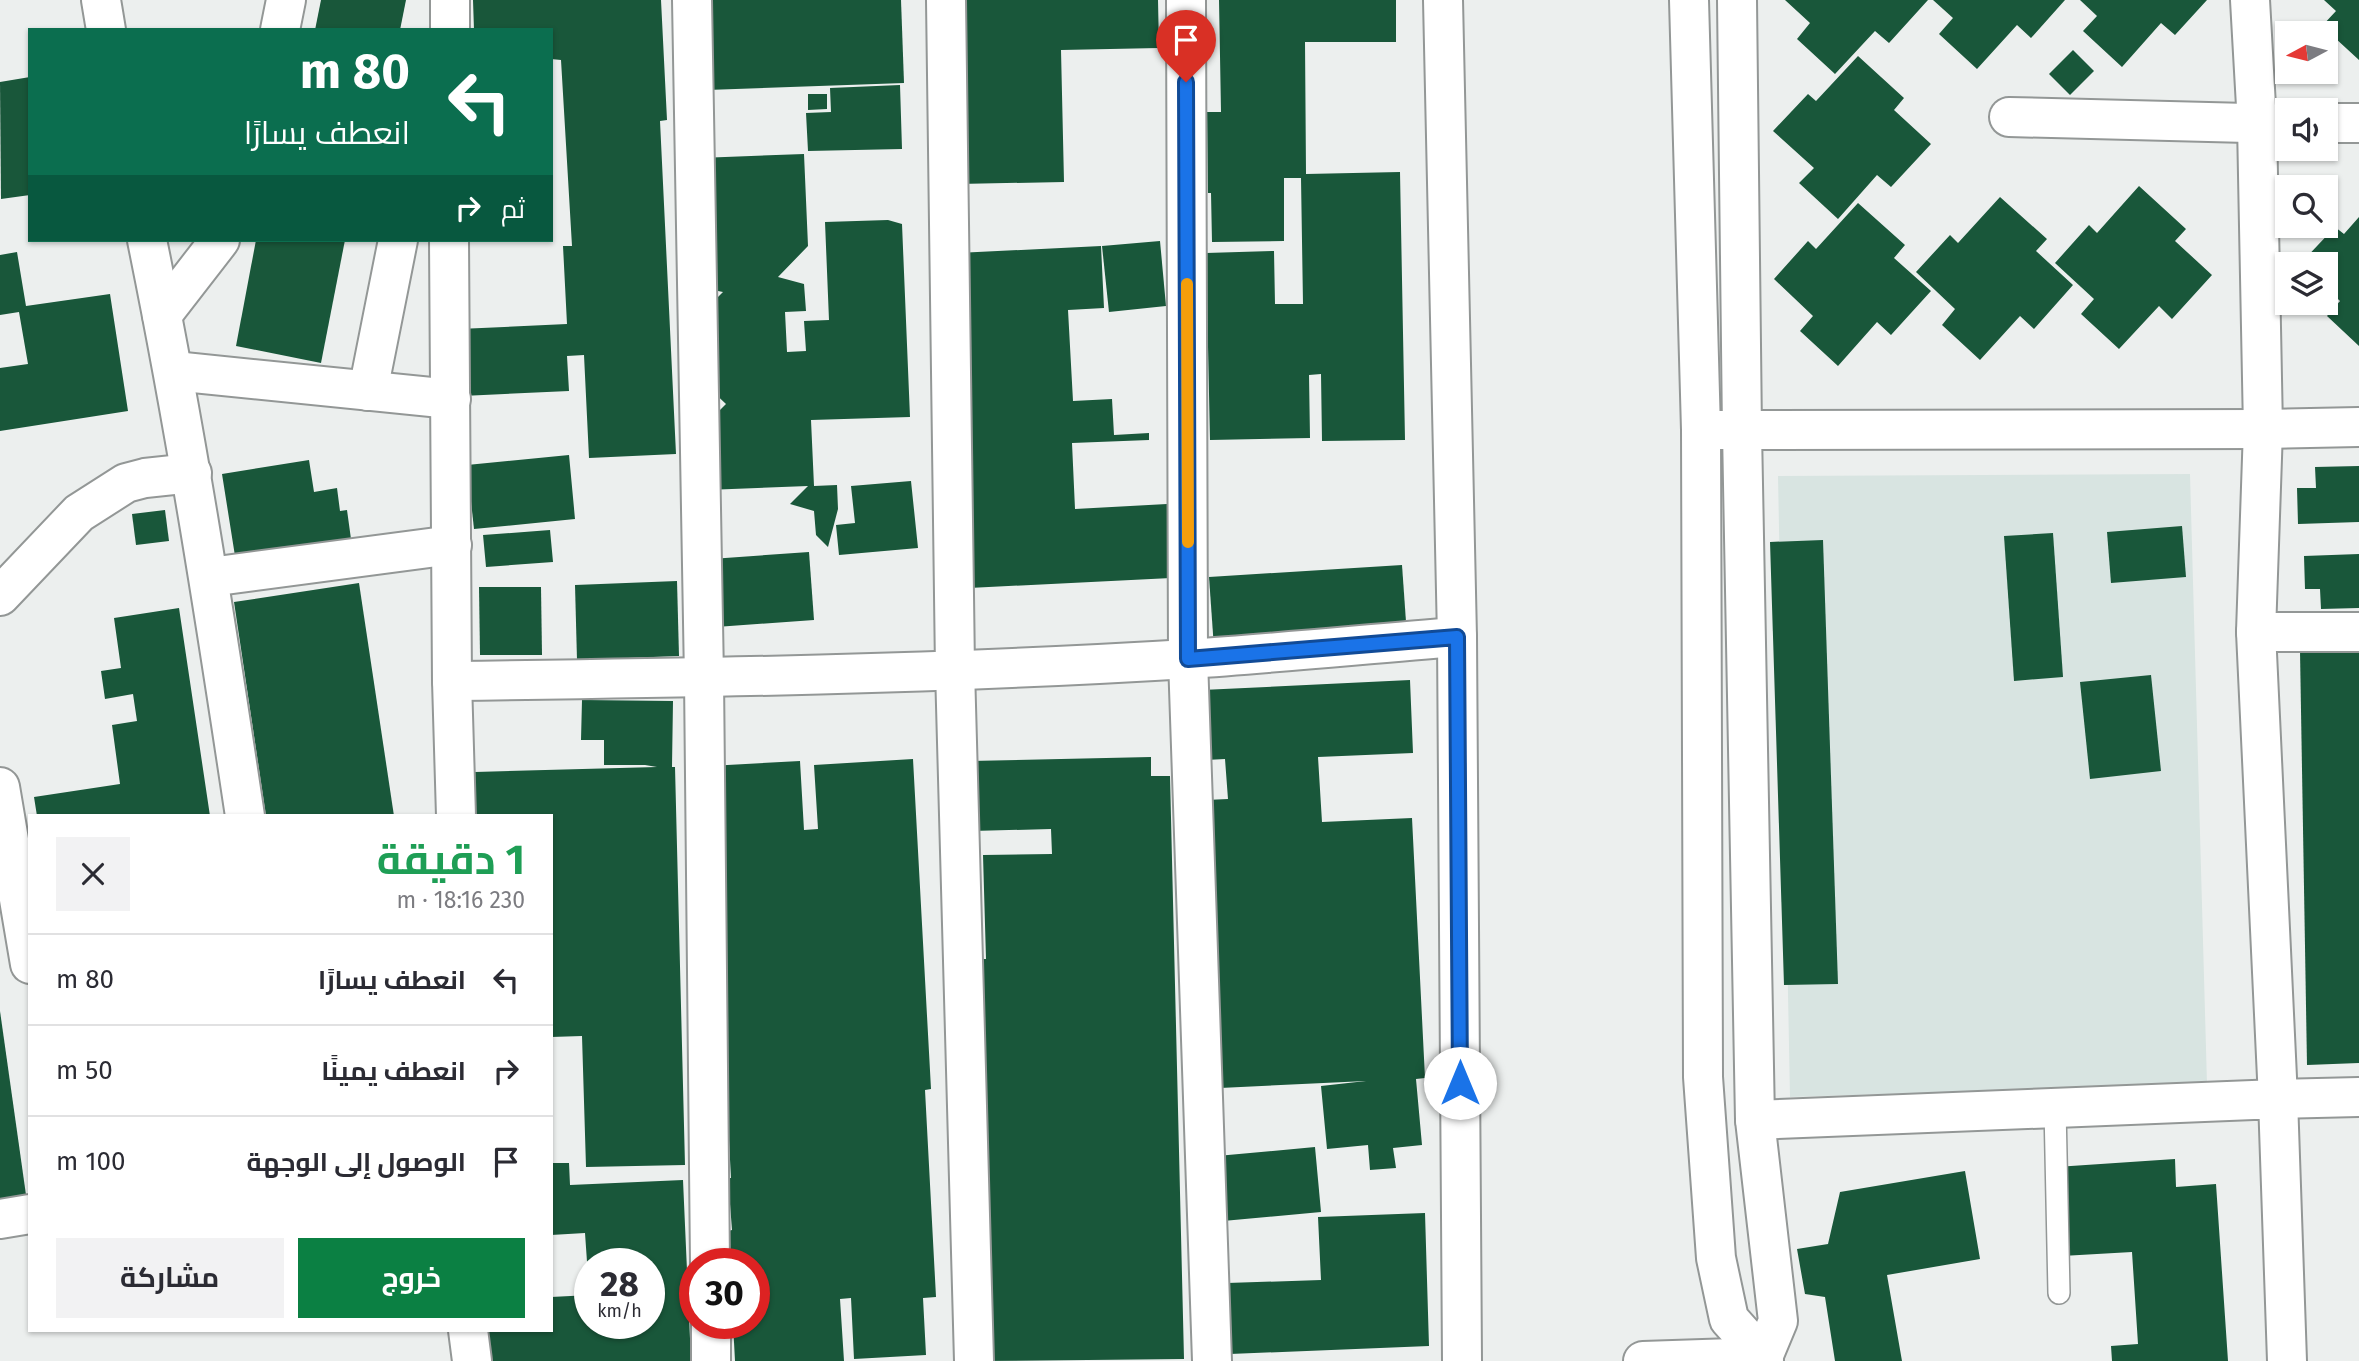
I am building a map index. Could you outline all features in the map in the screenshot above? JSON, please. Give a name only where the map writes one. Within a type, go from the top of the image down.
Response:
[{"type":"street","points":[[101,0],[106,28]]},
{"type":"street","points":[[280,28],[286,0]]},
{"type":"street","points":[[450,0],[450,28]]},
{"type":"street","points":[[691,0],[704,678],[710,1248]]},
{"type":"street","points":[[946,0],[955,669],[974,1361]]},
{"type":"street","points":[[1186,0],[1188,659],[1212,1361]]},
{"type":"street","points":[[1443,0],[1457,637],[1462,1361]]},
{"type":"street","points":[[1689,0],[1700,430],[1703,1077],[1716,1258],[1730,1319],[1764,1359]]},
{"type":"street","points":[[1737,0],[1755,1120],[1778,1321],[1764,1359]]},
{"type":"street","points":[[2250,0],[2272,124],[2256,632],[2278,1099],[2287,1361]]},
{"type":"street","points":[[2009,117],[2272,124]]},
{"type":"street","points":[[2338,123],[2359,123]]},
{"type":"street","points":[[147,242],[174,371],[210,577],[245,814]]},
{"type":"street","points":[[162,315],[218,242]]},
{"type":"street","points":[[368,391],[398,242]]},
{"type":"street","points":[[449,242],[452,681],[456,814]]},
{"type":"street","points":[[174,371],[451,399]]},
{"type":"street","points":[[1700,430],[2359,427]]},
{"type":"street","points":[[0,596],[79,513],[102,498],[135,480],[192,473]]},
{"type":"street","points":[[210,577],[452,545]]},
{"type":"street","points":[[2256,632],[2359,632]]},
{"type":"street","points":[[452,681],[704,678],[1188,659],[1457,637]]},
{"type":"street","points":[[0,787],[28,953]]},
{"type":"street","points":[[1755,1120],[2359,1097]]},
{"type":"street","points":[[0,1219],[28,1214]]},
{"type":"street","points":[[468,1332],[472,1361]]},
{"type":"street","points":[[711,1339],[711,1361]]},
{"type":"street","points":[[1643,1361],[1764,1359]]},
{"type":"lane","points":[[2056,1108],[2059,1293]]},
{"type":"shaded area","points":[[2190,474],[2207,1084],[1790,1097],[1778,476]]},
{"type":"building","points":[[321,0],[406,0],[400,28],[315,28]]},
{"type":"building","points":[[473,0],[661,0],[667,120],[660,121],[676,454],[589,458],[584,355],[567,356],[569,391],[462,396],[459,329],[567,324],[563,246],[572,246],[561,60],[553,59],[553,28],[474,28]]},
{"type":"building","points":[[698,0],[901,0],[904,83],[707,90]]},
{"type":"building","points":[[954,0],[1158,0],[1159,48],[1061,50],[1064,182],[958,184]]},
{"type":"building","points":[[1219,0],[1396,0],[1396,42],[1305,42],[1306,174],[1400,172],[1405,440],[1322,441],[1321,374],[1309,375],[1310,438],[1210,440],[1206,253],[1274,251],[1275,304],[1303,304],[1301,178],[1284,178],[1284,241],[1212,242],[1211,193],[1208,193],[1207,112],[1221,112]]},
{"type":"building","points":[[1785,0],[1928,0],[1889,43],[1875,31],[1835,74],[1797,39],[1810,23]]},
{"type":"building","points":[[1933,0],[2065,0],[2031,38],[2017,25],[1977,69],[1939,34],[1953,18]]},
{"type":"building","points":[[2080,0],[2207,0],[2175,35],[2161,23],[2122,67],[2083,31],[2097,16]]},
{"type":"building","points":[[2324,0],[2359,0],[2359,60],[2338,41],[2338,21],[2327,21],[2336,11]]},
{"type":"building","points":[[2073,50],[2094,71],[2070,95],[2049,74]]},
{"type":"building","points":[[1858,56],[1904,98],[1894,110],[1931,144],[1891,187],[1877,175],[1838,219],[1799,183],[1814,168],[1773,131],[1808,94],[1816,101]]},
{"type":"building","points":[[28,77],[28,195],[1,199],[0,82]]},
{"type":"building","points":[[900,85],[902,149],[808,151],[806,113],[831,112],[830,88]]},
{"type":"building","points":[[808,94],[827,94],[827,109],[808,110]]},
{"type":"building","points":[[804,154],[808,246],[778,277],[804,284],[806,311],[785,312],[787,352],[806,351],[804,321],[829,320],[825,222],[888,220],[902,224],[910,417],[811,420],[814,486],[837,485],[838,509],[828,547],[816,535],[814,511],[790,504],[808,486],[706,490],[704,426],[726,404],[709,388],[706,309],[723,292],[703,288],[699,158]]},
{"type":"building","points":[[2139,186],[2186,229],[2175,241],[2212,275],[2172,319],[2159,306],[2119,349],[2081,314],[2094,299],[2055,263],[2089,225],[2097,233]]},
{"type":"building","points":[[2000,197],[2047,239],[2036,251],[2073,285],[2034,329],[2020,316],[1980,360],[1942,325],[1955,309],[1916,272],[1950,235],[1958,243]]},
{"type":"building","points":[[1858,203],[1905,245],[1894,258],[1931,291],[1891,335],[1877,322],[1838,366],[1800,331],[1813,316],[1774,279],[1808,241],[1816,249]]},
{"type":"building","points":[[2359,217],[2359,346],[2327,316],[2338,315],[2338,252],[2311,252],[2325,238],[2338,238],[2338,229],[2344,234]]},
{"type":"building","points":[[1160,241],[1166,306],[1109,312],[1102,246]]},
{"type":"building","points":[[256,242],[345,242],[321,363],[236,346]]},
{"type":"building","points":[[1101,246],[1104,308],[1068,310],[1073,401],[1112,399],[1114,435],[1149,433],[1149,440],[1072,443],[1075,509],[1167,504],[1171,578],[969,588],[957,253]]},
{"type":"building","points":[[17,252],[26,306],[110,294],[128,411],[0,431],[0,368],[28,364],[19,312],[0,315],[0,255]]},
{"type":"building","points":[[569,455],[575,519],[474,529],[467,465]]},
{"type":"building","points":[[309,460],[314,492],[337,488],[340,511],[347,510],[351,539],[235,556],[222,474]]},
{"type":"building","points":[[2359,466],[2359,522],[2298,524],[2297,488],[2316,488],[2315,467]]},
{"type":"building","points":[[911,481],[918,548],[839,555],[836,525],[855,523],[851,486]]},
{"type":"building","points":[[165,510],[169,541],[136,545],[132,514]]},
{"type":"building","points":[[2182,526],[2186,577],[2111,583],[2107,532]]},
{"type":"building","points":[[550,530],[553,562],[486,567],[483,535]]},
{"type":"building","points":[[2053,533],[2063,677],[2014,681],[2004,536]]},
{"type":"building","points":[[1823,540],[1838,984],[1784,985],[1770,542]]},
{"type":"building","points":[[809,552],[814,620],[716,627],[711,559]]},
{"type":"building","points":[[2359,554],[2359,608],[2321,609],[2320,589],[2305,589],[2304,556]]},
{"type":"building","points":[[1402,565],[1407,636],[1214,648],[1209,577]]},
{"type":"building","points":[[677,581],[679,656],[577,660],[575,585]]},
{"type":"building","points":[[359,583],[394,814],[266,814],[234,602]]},
{"type":"building","points":[[479,587],[541,587],[542,655],[480,655]]},
{"type":"building","points":[[179,608],[210,814],[37,814],[34,797],[120,784],[112,725],[137,721],[133,694],[105,699],[101,671],[121,668],[114,618]]},
{"type":"building","points":[[2359,650],[2359,1063],[2307,1065],[2300,651]]},
{"type":"building","points":[[2151,675],[2161,771],[2090,779],[2080,682]]},
{"type":"building","points":[[1410,680],[1413,753],[1318,757],[1322,822],[1412,818],[1425,1078],[1416,1079],[1422,1145],[1393,1148],[1396,1168],[1370,1170],[1368,1145],[1327,1149],[1321,1086],[1366,1081],[1220,1088],[1206,800],[1228,799],[1225,759],[1206,760],[1202,690]]},
{"type":"building","points":[[582,700],[673,701],[672,767],[675,767],[685,1165],[586,1167],[582,1036],[553,1037],[553,814],[476,814],[475,772],[657,767],[604,765],[604,740],[581,740]]},
{"type":"building","points":[[1151,757],[1151,776],[1170,776],[1184,1359],[980,1361],[972,959],[986,959],[983,855],[1052,854],[1051,829],[972,831],[970,761]]},
{"type":"building","points":[[913,759],[931,1089],[925,1090],[936,1297],[923,1298],[926,1355],[854,1359],[851,1298],[840,1299],[844,1361],[735,1361],[734,1339],[770,1339],[770,1248],[729,1248],[728,1231],[732,1230],[728,1178],[731,1178],[709,766],[800,761],[804,830],[818,829],[814,765]]},
{"type":"building","points":[[0,1011],[27,1202],[0,1206]]},
{"type":"building","points":[[1315,1147],[1321,1212],[1223,1221],[1217,1156]]},
{"type":"building","points":[[2175,1159],[2176,1187],[2216,1184],[2228,1361],[2112,1361],[2111,1346],[2138,1344],[2132,1252],[2062,1256],[2056,1167]]},
{"type":"building","points":[[553,1163],[569,1163],[570,1185],[683,1180],[686,1248],[679,1248],[679,1339],[690,1339],[691,1361],[485,1361],[484,1332],[553,1332],[553,1297],[574,1296],[574,1339],[665,1339],[665,1248],[586,1248],[585,1233],[553,1235]]},
{"type":"building","points":[[1965,1171],[1980,1259],[1887,1275],[1902,1361],[1835,1361],[1825,1297],[1805,1294],[1797,1249],[1828,1244],[1840,1192]]},
{"type":"building","points":[[1425,1213],[1429,1346],[1230,1354],[1227,1283],[1321,1280],[1318,1217]]},
{"type":"slow traffic","points":[[1187,284],[1188,542]]},
{"type":"route","points":[[1186,82],[1188,659],[1457,637],[1460,1083]]}]
